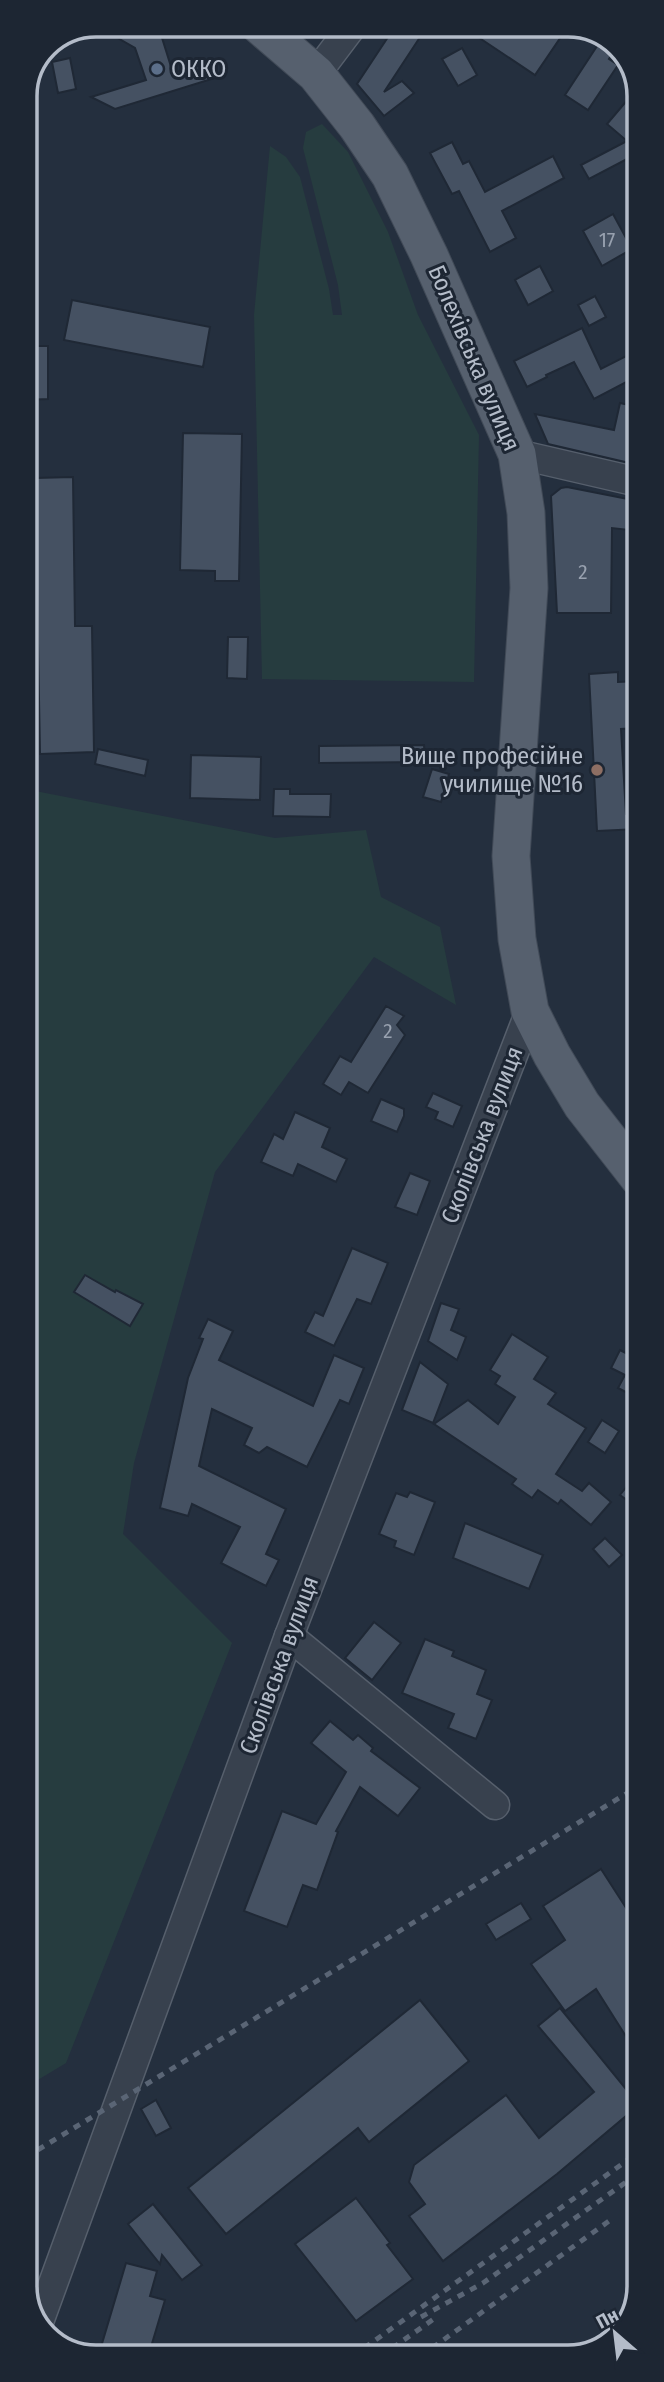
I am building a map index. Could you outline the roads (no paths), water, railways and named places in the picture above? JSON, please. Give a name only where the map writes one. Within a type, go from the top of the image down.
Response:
[{"type":"main road","name":"Болехівська вулиця","points":[[273,37],[316,74],[357,126],[390,175],[429,255],[517,454],[526,513],[529,588],[511,856],[517,939],[530,1011],[582,1105],[627,1163]]},
{"type":"street","points":[[316,74],[344,37]]},
{"type":"street","points":[[517,454],[627,479]]},
{"type":"street","name":"Сколівська вулиця","points":[[42,2310],[289,1636],[530,1011]]},
{"type":"street","points":[[289,1636],[495,1805]]},
{"type":"railway","points":[[37,2150],[627,1793]]},
{"type":"railway","points":[[368,2345],[627,2161]]},
{"type":"railway","points":[[421,2317],[483,2283],[627,2181]]},
{"type":"railway","points":[[436,2345],[609,2221]]},
{"type":"railway","points":[[397,2345],[438,2316]]},
{"type":"place","name":"ОККО","points":[[157,69]]},
{"type":"place","name":"Вище професійне училище №16","points":[[597,770]]}]
